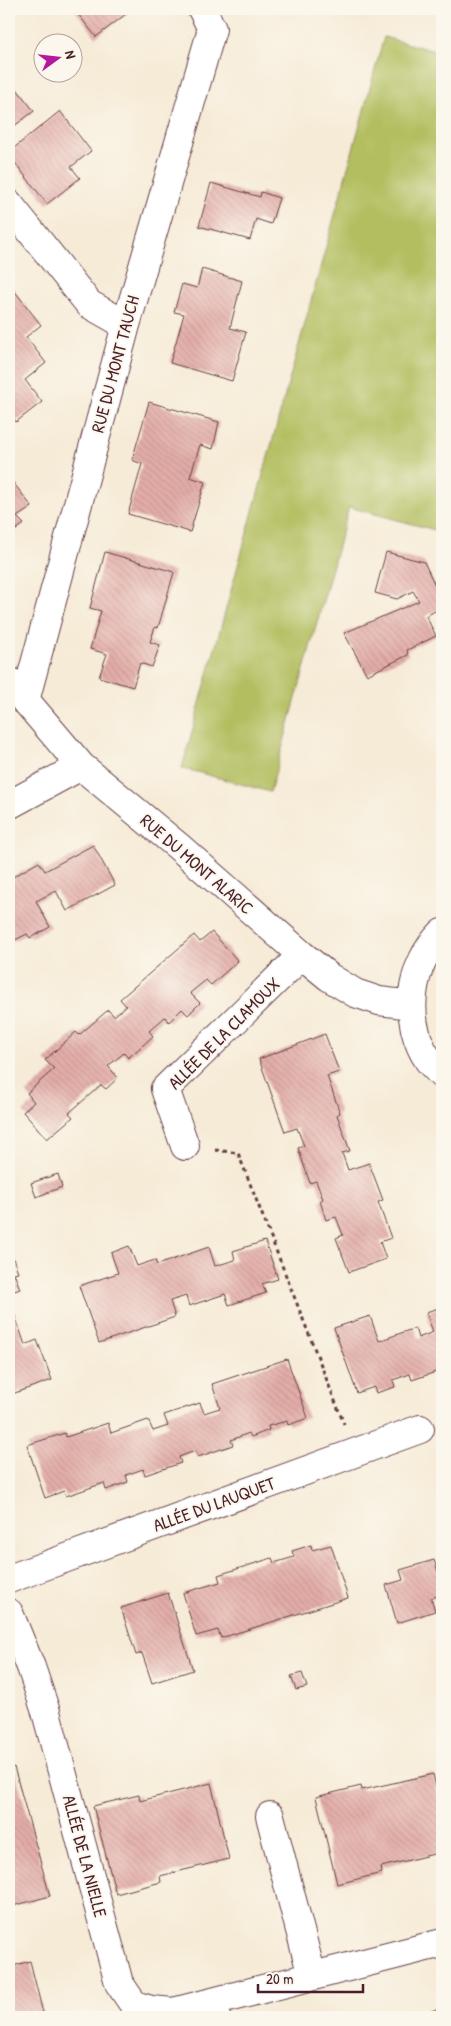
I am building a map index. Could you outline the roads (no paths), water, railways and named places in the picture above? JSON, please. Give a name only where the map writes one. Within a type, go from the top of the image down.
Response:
[{"type":"street","name":"RUE DU MONT TAUCH","points":[[17,691],[126,325],[207,19]]},
{"type":"street","points":[[9,204],[89,304],[126,325]]},
{"type":"street","name":"RUE DU MONT ALARIC","points":[[17,691],[81,766],[179,847],[302,956],[329,977],[355,993],[379,1000],[412,1005]]},
{"type":"street","points":[[9,805],[81,766]]},
{"type":"street","points":[[442,933],[423,958],[414,983],[412,1005],[416,1034],[429,1060],[442,1075]]},
{"type":"street","name":"ALLÉE DE LA CLAMOUX","points":[[186,1146],[165,1089],[302,956]]},
{"type":"street","name":"ALLÉE DU LAUQUET","points":[[9,1579],[420,1429]]},
{"type":"street","name":"ALLÉE DE LA NIELLE","points":[[9,1613],[46,1712],[119,1983],[134,2006],[173,2012],[214,2010],[312,1976],[442,1943]]},
{"type":"street","points":[[270,1816],[312,1976]]}]
